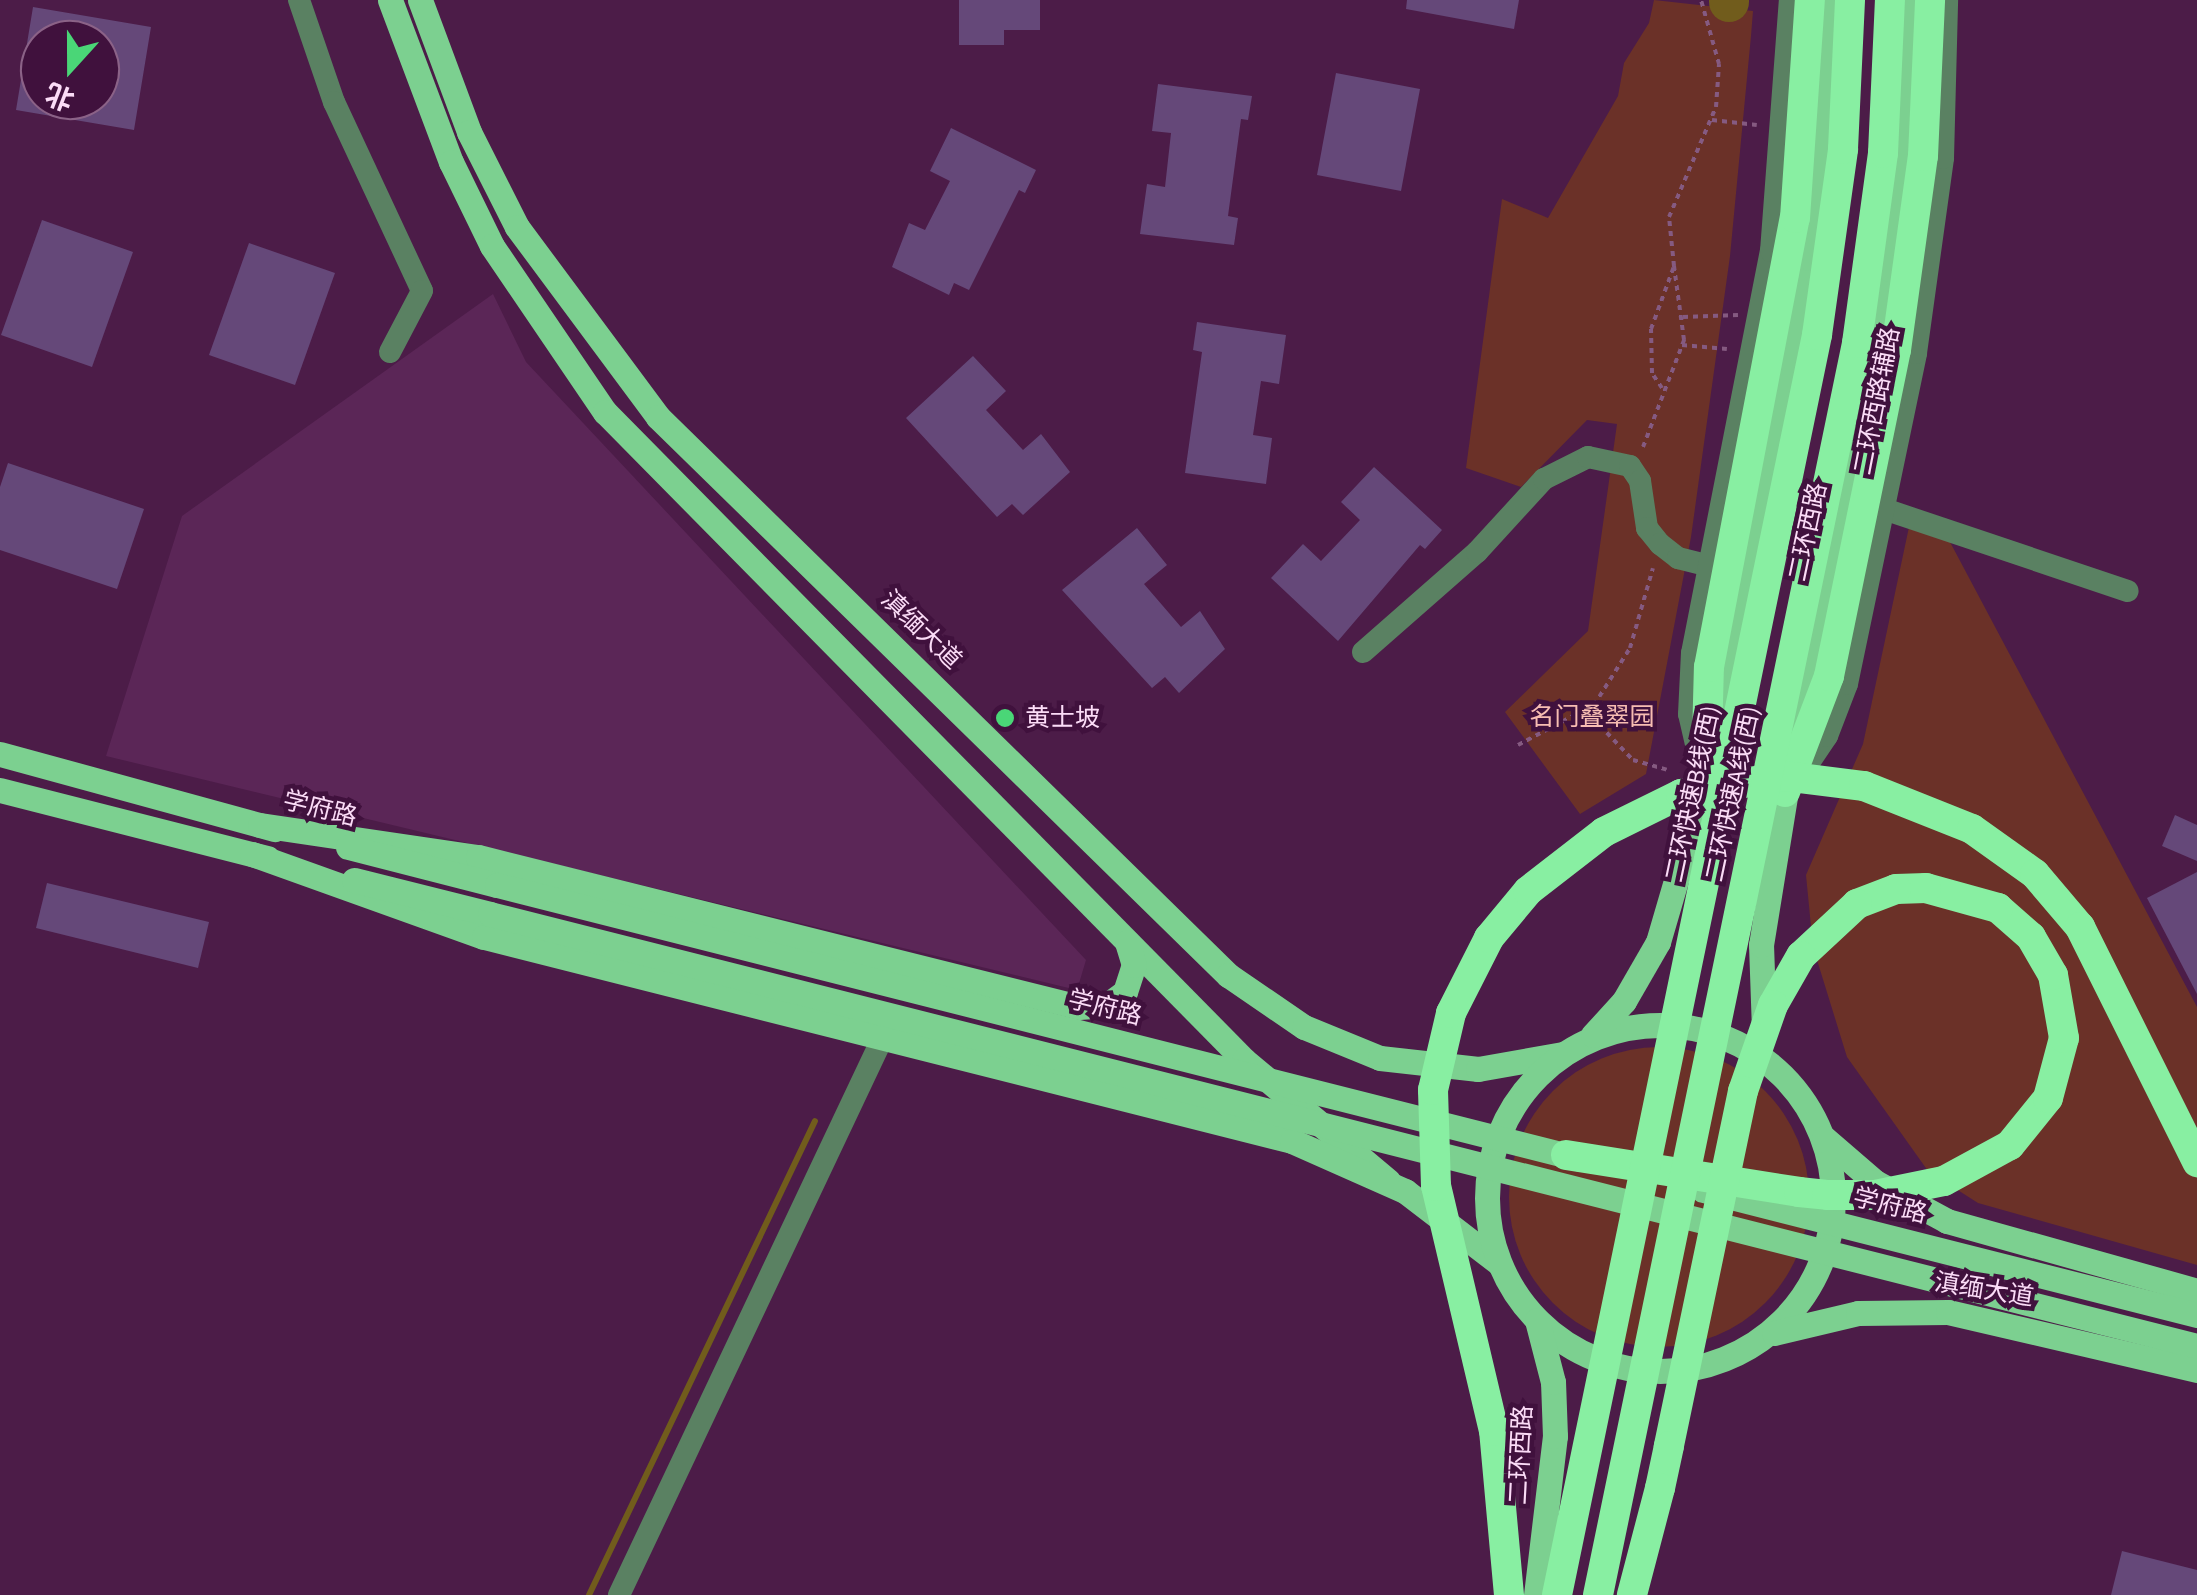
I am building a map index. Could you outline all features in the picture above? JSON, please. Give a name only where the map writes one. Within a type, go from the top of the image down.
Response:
[{"type":"highway","points":[[1706,778],[1710,667],[1787,272],[1804,145],[1810,0]]},
{"type":"highway","name":"二环快速B线(西)","points":[[1558,1595],[1818,336],[1840,186],[1850,0]]},
{"type":"highway","name":"二环快速A线(西)","points":[[1598,1595],[1857,342],[1883,152],[1890,0]]},
{"type":"highway","points":[[1785,792],[1829,676],[1876,499],[1914,234],[1930,0]]},
{"type":"highway","points":[[1508,1595],[1494,1431],[1436,1186],[1433,1090],[1451,1013],[1489,938],[1528,891],[1604,832],[1706,786],[1784,776],[1877,790],[1972,829],[2034,874],[2080,927],[2197,1162]]},
{"type":"highway","points":[[1566,1156],[1721,1180],[1741,1183],[1780,1189],[1799,1192],[1827,1195],[1875,1196],[1944,1181],[2010,1145],[2048,1098],[2064,1038],[2054,974],[2032,937],[1998,908],[1926,888],[1896,889],[1857,904],[1801,956],[1768,1014],[1743,1092],[1735,1129],[1728,1166],[1724,1185],[1689,1353],[1660,1488],[1632,1595]]},
{"type":"main road","points":[[390,0],[451,162],[492,246],[605,412],[1274,1090],[1388,1181],[1450,1220],[1499,1263],[1536,1320],[1574,1349],[1620,1367],[1669,1371],[1717,1362],[1761,1340],[1811,1285],[1830,1237],[1834,1186],[1822,1136],[1779,1072],[1736,1042],[1687,1027],[1636,1027],[1574,1047],[1525,1088],[1492,1151],[1487,1219],[1499,1263]]},
{"type":"main road","name":"滇缅大道","points":[[420,0],[469,132],[517,228],[658,417],[1228,975],[1304,1028],[1393,1060],[1478,1069],[1574,1047]]},
{"type":"main road","name":"二环西路","points":[[1574,1047],[1624,1001],[1658,942],[1706,778],[1810,258],[1830,0]]},
{"type":"main road","name":"二环西路","points":[[1779,1072],[1764,1033],[1760,983],[1785,792],[1886,288],[1903,154],[1910,0]]},
{"type":"main road","name":"学府路","points":[[0,754],[260,825],[2197,1315]]},
{"type":"main road","points":[[1706,778],[1717,802],[1742,814],[1770,810],[1785,792]]},
{"type":"main road","points":[[0,790],[2197,1346]]},
{"type":"main road","points":[[260,825],[478,856],[1079,1007],[1114,1002],[1134,973],[1122,934]]},
{"type":"main road","points":[[252,854],[462,930],[1292,1141],[1388,1181]]},
{"type":"main road","points":[[1012,1070],[1031,1064],[1045,1042],[1045,1016],[1028,996]]},
{"type":"main road","name":"滇缅大道","points":[[1822,1136],[1888,1191],[1980,1235],[2197,1291]]},
{"type":"main road","points":[[1966,1314],[1942,1298],[1934,1268],[1950,1242],[1980,1235]]},
{"type":"main road","name":"滇缅大道","points":[[1761,1340],[1858,1313],[1966,1314],[2197,1370]]},
{"type":"main road","name":"二环西路","points":[[1536,1320],[1553,1382],[1555,1436],[1536,1595]]},
{"type":"main road","points":[[1619,1595],[1663,1458],[1717,1362]]},
{"type":"main road","points":[[1558,1595],[1572,1595]]},
{"type":"street","points":[[299,0],[334,102],[422,290],[390,352]]},
{"type":"street","points":[[1706,778],[1688,701],[1709,566],[1760,314],[1785,128],[1790,0]]},
{"type":"street","name":"二环西路辅路","points":[[1876,499],[1934,237],[1948,76],[1947,0]]},
{"type":"street","points":[[1363,652],[1477,552],[1560,466],[1588,457],[1630,466],[1640,481],[1647,528],[1678,558],[1709,566]]},
{"type":"street","points":[[1876,499],[2128,591]]},
{"type":"street","points":[[619,1595],[883,1037]]},
{"type":"path","points":[[1630,466],[1682,345],[1683,317],[1669,216],[1712,120],[1720,64],[1702,0]]},
{"type":"path","points":[[1712,120],[1785,128]]},
{"type":"path","points":[[1662,388],[1652,373],[1651,328],[1674,266]]},
{"type":"path","points":[[1683,317],[1760,314]]},
{"type":"path","points":[[1682,345],[1753,354]]},
{"type":"path","points":[[1518,745],[1586,711],[1630,648],[1660,544]]},
{"type":"path","points":[[1586,711],[1633,760],[1706,778]]},
{"type":"shaded area","points":[[493,294],[526,362],[1086,960],[1077,990],[106,756],[182,516]]},
{"type":"green space","name":"名门叠翠园","points":[[1654,0],[1753,11],[1751,36],[1730,256],[1691,537],[1646,774],[1580,814],[1505,712],[1588,631],[1617,424],[1587,420],[1521,487],[1466,468],[1502,199],[1548,218],[1618,96],[1624,63],[1649,23]]},
{"type":"green space","points":[[1909,527],[1950,542],[2197,1007],[2197,1265],[1978,1203],[1928,1171],[1847,1057],[1813,947],[1806,875],[1863,744]]},
{"type":"green space","points":[[1659,1047],[1716,1058],[1765,1091],[1798,1140],[1809,1197],[1798,1254],[1765,1303],[1716,1336],[1659,1347],[1602,1336],[1553,1303],[1520,1254],[1509,1197],[1520,1140],[1553,1091],[1602,1058]]},
{"type":"building","points":[[959,0],[1040,0],[1040,30],[1004,30],[1004,45],[959,45]]},
{"type":"building","points":[[1407,0],[1519,0],[1514,29],[1406,9]]},
{"type":"building","points":[[33,7],[110,20],[31,20]]},
{"type":"building","points":[[120,22],[151,27],[134,130],[75,120],[120,120]]},
{"type":"building","points":[[1336,73],[1420,89],[1401,191],[1317,175]]},
{"type":"building","points":[[1158,84],[1252,96],[1248,120],[1241,119],[1228,216],[1238,218],[1234,245],[1140,234],[1147,184],[1165,187],[1171,133],[1152,131]]},
{"type":"building","points":[[951,128],[1036,170],[1025,193],[1019,190],[969,290],[954,283],[949,295],[892,267],[909,223],[925,230],[950,181],[930,171]]},
{"type":"building","points":[[42,220],[133,252],[92,367],[1,335]]},
{"type":"building","points":[[249,243],[335,273],[295,385],[209,355]]},
{"type":"building","points":[[1197,322],[1286,335],[1279,384],[1261,381],[1253,435],[1272,438],[1266,484],[1185,473],[1202,352],[1193,350]]},
{"type":"building","points":[[973,356],[1006,391],[986,410],[1023,450],[1041,434],[1070,472],[1023,515],[1012,504],[997,517],[906,418]]},
{"type":"building","points":[[8,463],[144,509],[117,589],[0,550],[0,487]]},
{"type":"building","points":[[1374,467],[1442,530],[1425,549],[1420,545],[1338,641],[1271,578],[1303,544],[1321,561],[1360,520],[1341,502]]},
{"type":"building","points":[[1137,528],[1167,565],[1144,584],[1181,627],[1200,611],[1225,649],[1179,693],[1165,677],[1152,688],[1062,590]]},
{"type":"building","points":[[2175,815],[2197,825],[2197,861],[2162,846]]},
{"type":"building","points":[[2197,872],[2197,994],[2147,898]]},
{"type":"building","points":[[47,883],[209,922],[198,968],[36,928]]},
{"type":"building","points":[[2122,1551],[2197,1570],[2197,1595],[2111,1595]]},
{"type":"waterway","points":[[589,1595],[815,1121]]},
{"type":"place","name":"黄士坡","points":[[1005,718]]}]
